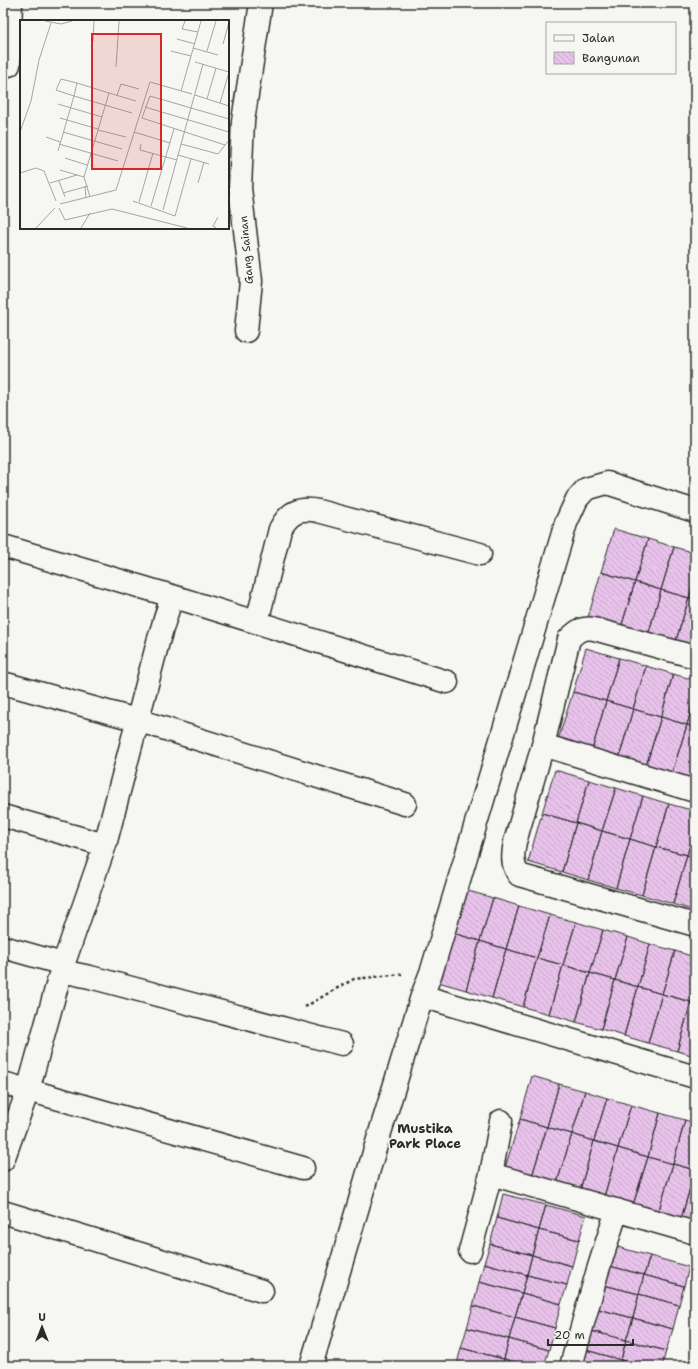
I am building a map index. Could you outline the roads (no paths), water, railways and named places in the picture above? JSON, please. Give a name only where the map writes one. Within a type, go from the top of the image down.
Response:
[{"type":"street","points":[[9,65],[11,3]]},
{"type":"street","name":"Gang Sainan","points":[[246,331],[251,281],[240,188],[243,121],[261,3]]},
{"type":"street","points":[[311,1366],[375,1149],[422,996],[432,970],[566,522],[577,499],[586,489],[607,484],[695,510]]},
{"type":"street","points":[[257,622],[280,529],[290,515],[298,510],[307,508],[480,554]]},
{"type":"street","points":[[3,546],[257,622],[447,682]]},
{"type":"street","points":[[3,1160],[28,1090],[62,968],[105,845],[137,720],[172,596]]},
{"type":"street","points":[[695,657],[594,629],[586,628],[576,631],[569,639],[543,745],[513,856],[515,870],[519,875],[695,925]]},
{"type":"street","points":[[3,683],[137,720],[405,804]]},
{"type":"street","points":[[543,745],[695,790]]},
{"type":"street","points":[[3,816],[105,845]]},
{"type":"street","points":[[3,947],[62,968],[342,1044]]},
{"type":"street","points":[[422,996],[695,1077]]},
{"type":"street","points":[[3,1083],[303,1168]]},
{"type":"street","points":[[470,1251],[491,1174],[501,1121]]},
{"type":"street","points":[[491,1174],[695,1233]]},
{"type":"street","points":[[571,1366],[597,1273],[617,1210]]},
{"type":"street","points":[[3,1212],[262,1290]]},
{"type":"district","name":"Mustika Park Place","points":[[425,1136]]}]
